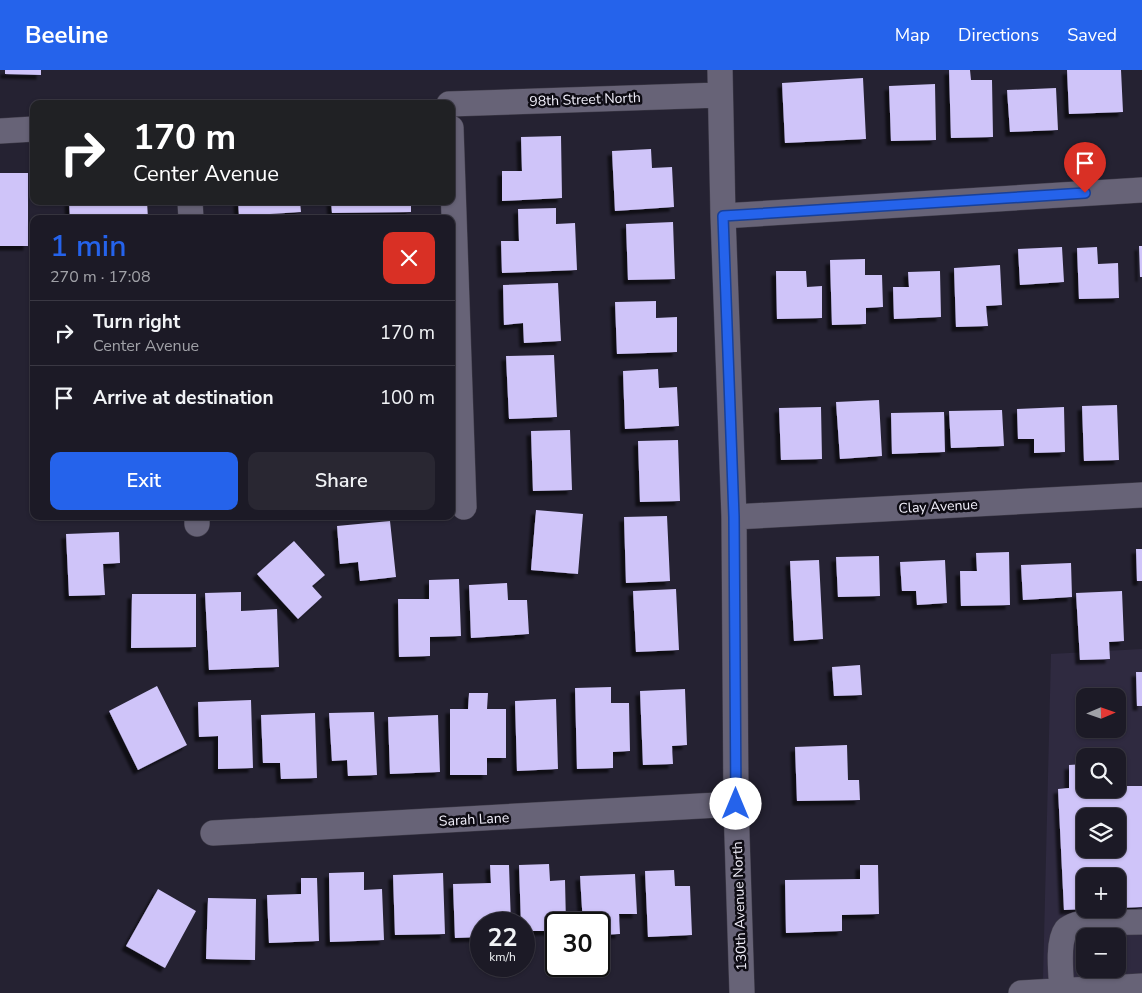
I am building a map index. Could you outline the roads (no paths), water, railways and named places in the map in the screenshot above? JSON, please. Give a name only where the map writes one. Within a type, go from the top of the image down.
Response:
[{"type":"street","name":"130th Avenue North","points":[[720,70],[723,216],[734,517],[736,804],[742,993]]},
{"type":"street","name":"98th Street North","points":[[455,104],[720,94]]},
{"type":"street","points":[[0,131],[30,129]]},
{"type":"street","points":[[723,216],[1142,190]]},
{"type":"street","points":[[455,245],[464,507]]},
{"type":"street","name":"Clay Avenue","points":[[734,517],[1142,495]]},
{"type":"street","name":"Sarah Lane","points":[[213,833],[736,804]]},
{"type":"street","points":[[1062,991],[1061,947],[1066,930],[1081,923],[1142,922]]},
{"type":"street","points":[[1021,993],[1142,986]]}]
